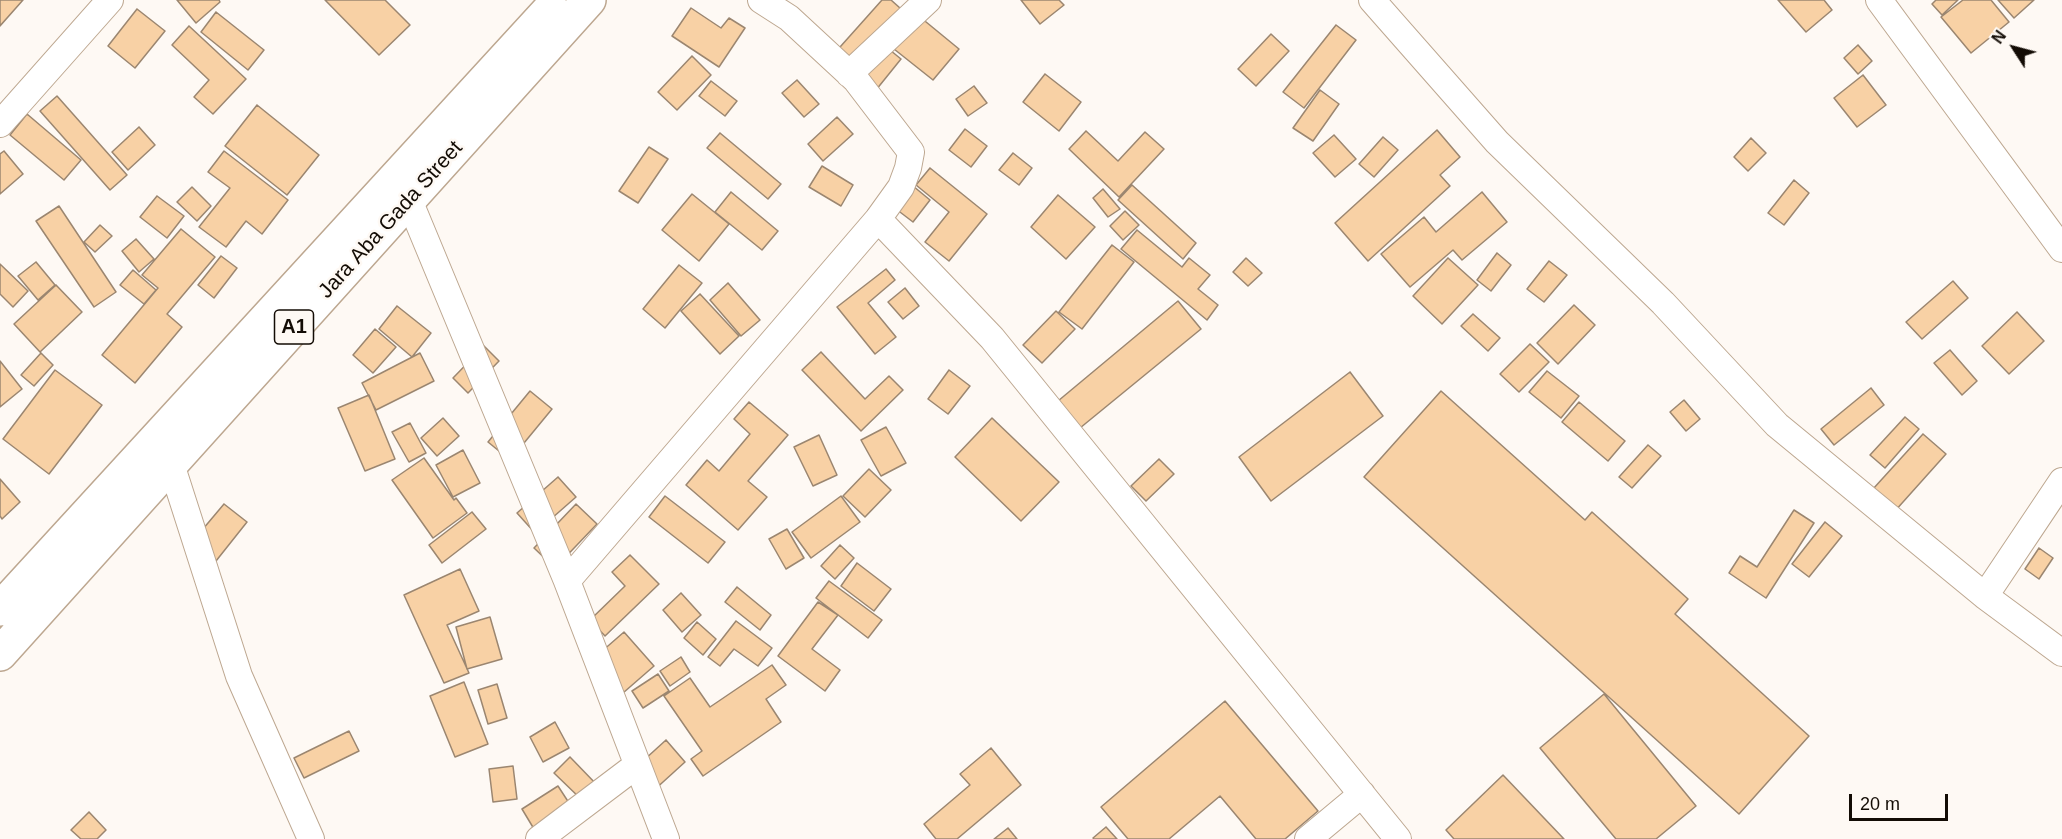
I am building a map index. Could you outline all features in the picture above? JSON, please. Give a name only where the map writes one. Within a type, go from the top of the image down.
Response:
[{"type":"main road","name":"Jara Aba Gada Street","points":[[0,609],[558,0]]},
{"type":"main road","name":"Jara Aba Gada Street","points":[[0,654],[590,0]]},
{"type":"street","points":[[0,124],[110,0]]},
{"type":"street","points":[[567,581],[878,219],[901,187],[908,168],[911,152],[849,74],[789,18],[761,0]]},
{"type":"street","points":[[849,74],[928,0]]},
{"type":"street","points":[[1372,0],[1497,142],[1663,303],[1777,424],[1985,596],[2062,653]]},
{"type":"street","points":[[1880,0],[2062,249]]},
{"type":"street","points":[[409,200],[567,581],[666,839]]},
{"type":"street","points":[[878,219],[992,338],[1398,839]]},
{"type":"street","points":[[171,464],[239,676],[311,839]]},
{"type":"street","points":[[1985,596],[2062,481]]},
{"type":"street","points":[[539,839],[637,765]]},
{"type":"street","points":[[1308,839],[1362,794]]},
{"type":"building","points":[[0,0],[23,0],[0,26]]},
{"type":"building","points":[[177,0],[219,0],[220,2],[196,23]]},
{"type":"building","points":[[325,0],[385,0],[410,25],[379,55]]},
{"type":"building","points":[[882,0],[891,0],[910,17],[855,78],[832,56]]},
{"type":"building","points":[[1021,0],[1059,0],[1064,5],[1040,24]]},
{"type":"building","points":[[1778,0],[1824,0],[1832,10],[1806,32]]},
{"type":"building","points":[[1936,0],[1958,0],[1942,15],[1932,4]]},
{"type":"building","points":[[1963,0],[1991,0],[2009,22],[1971,53],[1941,17]]},
{"type":"building","points":[[1998,0],[2034,0],[2014,18]]},
{"type":"building","points":[[691,8],[721,28],[729,18],[745,28],[719,67],[672,36]]},
{"type":"building","points":[[137,9],[165,31],[135,68],[108,46]]},
{"type":"building","points":[[216,12],[264,50],[248,70],[201,32]]},
{"type":"building","points":[[920,17],[959,49],[933,80],[894,49]]},
{"type":"building","points":[[1336,25],[1356,40],[1304,108],[1283,92]]},
{"type":"building","points":[[189,26],[246,79],[213,114],[194,97],[209,80],[172,45]]},
{"type":"building","points":[[1271,34],[1289,51],[1256,86],[1238,69]]},
{"type":"building","points":[[1858,45],[1872,61],[1858,74],[1844,58]]},
{"type":"building","points":[[885,46],[901,59],[876,90],[860,77]]},
{"type":"building","points":[[692,56],[711,75],[677,110],[658,92]]},
{"type":"building","points":[[1045,74],[1081,102],[1059,131],[1023,102]]},
{"type":"building","points":[[1863,75],[1886,105],[1857,127],[1834,98]]},
{"type":"building","points":[[797,80],[819,104],[804,117],[782,93]]},
{"type":"building","points":[[711,81],[737,101],[725,116],[699,96]]},
{"type":"building","points":[[974,86],[987,103],[968,116],[956,99]]},
{"type":"building","points":[[1320,90],[1339,104],[1313,141],[1293,128]]},
{"type":"building","points":[[57,96],[127,175],[110,190],[40,111]]},
{"type":"building","points":[[257,105],[319,155],[287,195],[225,146]]},
{"type":"building","points":[[27,114],[81,160],[64,180],[10,135]]},
{"type":"building","points":[[837,117],[853,134],[823,161],[808,144]]},
{"type":"building","points":[[139,127],[155,145],[128,170],[112,152]]},
{"type":"building","points":[[965,129],[987,146],[971,167],[949,150]]},
{"type":"building","points":[[1437,130],[1460,157],[1440,175],[1450,186],[1368,261],[1335,223]]},
{"type":"building","points":[[1086,131],[1118,161],[1145,132],[1164,149],[1119,197],[1069,149]]},
{"type":"building","points":[[720,133],[781,184],[768,199],[707,148]]},
{"type":"building","points":[[1334,135],[1356,159],[1335,177],[1313,153]]},
{"type":"building","points":[[1383,137],[1398,150],[1374,177],[1359,164]]},
{"type":"building","points":[[1751,138],[1766,153],[1748,171],[1734,157]]},
{"type":"building","points":[[649,147],[668,159],[638,203],[619,191]]},
{"type":"building","points":[[4,151],[23,174],[0,194],[0,154]]},
{"type":"building","points":[[224,151],[288,200],[262,234],[246,221],[226,247],[199,227],[230,188],[208,172]]},
{"type":"building","points":[[1013,153],[1032,168],[1019,185],[999,170]]},
{"type":"building","points":[[822,166],[853,185],[841,206],[809,187]]},
{"type":"building","points":[[930,168],[987,214],[949,261],[925,242],[949,212],[916,185]]},
{"type":"building","points":[[1794,180],[1809,193],[1784,225],[1768,213]]},
{"type":"building","points":[[1132,185],[1196,243],[1183,259],[1118,200]]},
{"type":"building","points":[[913,186],[930,200],[913,222],[896,209]]},
{"type":"building","points":[[192,187],[211,206],[197,221],[177,202]]},
{"type":"building","points":[[1103,189],[1120,209],[1108,217],[1093,198]]},
{"type":"building","points":[[731,192],[778,231],[762,250],[715,212]]},
{"type":"building","points":[[1482,192],[1507,222],[1462,260],[1453,250],[1410,287],[1381,254],[1424,217],[1436,232]]},
{"type":"building","points":[[692,194],[729,224],[699,261],[662,230]]},
{"type":"building","points":[[1058,195],[1095,227],[1066,259],[1031,227]]},
{"type":"building","points":[[157,196],[184,216],[167,238],[140,217]]},
{"type":"building","points":[[59,206],[116,292],[94,307],[36,221]]},
{"type":"building","points":[[1125,211],[1139,225],[1123,240],[1110,226]]},
{"type":"building","points":[[100,225],[112,236],[95,252],[84,242]]},
{"type":"building","points":[[181,229],[215,257],[167,314],[182,327],[135,383],[102,355],[158,288],[142,275]]},
{"type":"building","points":[[1137,230],[1182,267],[1189,258],[1210,275],[1198,289],[1218,305],[1207,320],[1121,249]]},
{"type":"building","points":[[136,239],[154,259],[139,272],[122,251]]},
{"type":"building","points":[[1112,245],[1134,262],[1082,329],[1059,312]]},
{"type":"building","points":[[1497,253],[1511,265],[1491,291],[1477,280]]},
{"type":"building","points":[[221,256],[237,268],[214,298],[198,285]]},
{"type":"building","points":[[1246,258],[1262,273],[1248,286],[1233,272]]},
{"type":"building","points":[[1448,258],[1478,285],[1442,324],[1413,296]]},
{"type":"building","points":[[1549,261],[1567,275],[1544,302],[1527,289]]},
{"type":"building","points":[[36,262],[55,285],[38,300],[18,276]]},
{"type":"building","points":[[0,264],[28,291],[13,307],[0,294]]},
{"type":"building","points":[[679,265],[702,283],[665,328],[643,309]]},
{"type":"building","points":[[886,269],[895,280],[868,303],[896,337],[875,354],[837,307]]},
{"type":"building","points":[[133,270],[156,290],[144,304],[120,285]]},
{"type":"building","points":[[1953,281],[1968,298],[1922,339],[1906,322]]},
{"type":"building","points":[[728,283],[760,320],[741,336],[710,300]]},
{"type":"building","points":[[56,285],[82,312],[40,352],[14,324]]},
{"type":"building","points":[[905,288],[919,306],[903,319],[888,302]]},
{"type":"building","points":[[700,294],[739,336],[720,354],[681,311]]},
{"type":"building","points":[[1178,301],[1201,329],[1080,428],[1058,401]]},
{"type":"building","points":[[1574,305],[1595,325],[1558,364],[1537,343]]},
{"type":"building","points":[[397,306],[431,333],[412,357],[379,329]]},
{"type":"building","points":[[1056,311],[1075,329],[1042,363],[1023,345]]},
{"type":"building","points":[[2017,312],[2044,341],[2009,374],[1982,346]]},
{"type":"building","points":[[1473,314],[1500,338],[1488,351],[1461,326]]},
{"type":"building","points":[[375,329],[396,347],[373,373],[353,355]]},
{"type":"building","points":[[1530,344],[1549,362],[1519,392],[1500,374]]},
{"type":"building","points":[[484,346],[499,361],[468,393],[453,378]]},
{"type":"building","points":[[1950,350],[1977,381],[1962,395],[1934,363]]},
{"type":"building","points":[[821,352],[865,399],[889,376],[903,390],[861,431],[802,370]]},
{"type":"building","points":[[41,353],[53,365],[34,386],[21,375]]},
{"type":"building","points":[[420,353],[434,381],[376,410],[362,383]]},
{"type":"building","points":[[0,361],[22,389],[0,407]]},
{"type":"building","points":[[55,370],[102,405],[49,474],[3,439]]},
{"type":"building","points":[[949,370],[970,386],[948,414],[928,399]]},
{"type":"building","points":[[1547,371],[1579,396],[1561,418],[1529,392]]},
{"type":"building","points":[[1350,372],[1383,416],[1271,501],[1239,457]]},
{"type":"building","points":[[1871,388],[1884,405],[1834,445],[1821,429]]},
{"type":"building","points":[[530,391],[552,409],[510,460],[488,442]]},
{"type":"building","points":[[1441,391],[1585,520],[1592,512],[1688,599],[1675,614],[1809,736],[1739,814],[1364,477]]},
{"type":"building","points":[[369,395],[395,459],[365,471],[338,408]]},
{"type":"building","points":[[1684,400],[1700,419],[1686,431],[1670,412]]},
{"type":"building","points":[[749,402],[788,435],[748,481],[767,497],[738,530],[686,485],[707,460],[719,471],[750,434],[734,419]]},
{"type":"building","points":[[1579,402],[1625,441],[1608,461],[1562,422]]},
{"type":"building","points":[[1905,417],[1919,429],[1885,468],[1870,455]]},
{"type":"building","points":[[443,418],[459,436],[437,456],[421,438]]},
{"type":"building","points":[[992,418],[1059,482],[1021,521],[955,457]]},
{"type":"building","points":[[410,423],[426,453],[409,462],[392,432]]},
{"type":"building","points":[[886,427],[906,463],[881,476],[861,440]]},
{"type":"building","points":[[1923,434],[1946,454],[1886,521],[1863,500]]},
{"type":"building","points":[[819,435],[837,475],[813,486],[794,447]]},
{"type":"building","points":[[1648,445],[1661,456],[1632,488],[1619,477]]},
{"type":"building","points":[[463,450],[480,483],[453,497],[436,465]]},
{"type":"building","points":[[424,458],[454,500],[456,498],[467,513],[433,538],[392,480]]},
{"type":"building","points":[[1159,459],[1174,474],[1146,501],[1131,486]]},
{"type":"building","points":[[869,469],[891,490],[865,517],[843,496]]},
{"type":"building","points":[[558,477],[576,497],[535,533],[517,513]]},
{"type":"building","points":[[0,479],[20,502],[2,519],[0,516]]},
{"type":"building","points":[[665,496],[725,542],[708,563],[649,517]]},
{"type":"building","points":[[841,496],[860,522],[811,558],[792,532]]},
{"type":"building","points":[[224,504],[247,522],[216,561],[192,542]]},
{"type":"building","points":[[576,504],[597,524],[555,568],[534,548]]},
{"type":"building","points":[[1794,510],[1814,523],[1766,598],[1729,573],[1740,556],[1757,567]]},
{"type":"building","points":[[472,512],[486,529],[442,563],[429,545]]},
{"type":"building","points":[[1825,522],[1842,536],[1809,577],[1792,564]]},
{"type":"building","points":[[787,529],[804,558],[786,569],[769,539]]},
{"type":"building","points":[[840,545],[854,558],[835,579],[821,566]]},
{"type":"building","points":[[2039,548],[2053,558],[2039,579],[2025,569]]},
{"type":"building","points":[[630,555],[659,584],[605,636],[590,620],[625,586],[612,572]]},
{"type":"building","points":[[857,563],[891,589],[874,611],[841,586]]},
{"type":"building","points":[[460,569],[479,611],[447,625],[469,673],[444,683],[404,595]]},
{"type":"building","points":[[829,581],[882,620],[868,638],[816,598]]},
{"type":"building","points":[[737,587],[771,615],[760,630],[725,602]]},
{"type":"building","points":[[681,593],[701,615],[682,632],[663,610]]},
{"type":"building","points":[[818,602],[838,615],[812,649],[840,670],[825,691],[778,656]]},
{"type":"building","points":[[490,617],[502,659],[467,669],[456,627]]},
{"type":"building","points":[[736,621],[772,648],[758,666],[734,649],[720,666],[708,657]]},
{"type":"building","points":[[697,622],[716,639],[703,655],[684,638]]},
{"type":"building","points":[[624,632],[654,666],[623,693],[593,659]]},
{"type":"building","points":[[681,657],[690,672],[670,686],[660,671]]},
{"type":"building","points":[[772,665],[786,685],[766,699],[781,722],[703,776],[691,759],[702,751],[664,696],[690,678],[710,707]]},
{"type":"building","points":[[658,674],[669,691],[643,708],[632,691]]},
{"type":"building","points":[[464,682],[488,744],[455,757],[430,696]]},
{"type":"building","points":[[497,684],[507,718],[488,724],[478,690]]},
{"type":"building","points":[[1604,694],[1696,806],[1656,839],[1616,839],[1540,748]]},
{"type":"building","points":[[1225,701],[1318,811],[1285,839],[1256,839],[1220,796],[1169,839],[1128,839],[1101,807]]},
{"type":"building","points":[[555,722],[569,748],[543,762],[530,737]]},
{"type":"building","points":[[349,731],[359,751],[304,778],[294,758]]},
{"type":"building","points":[[666,740],[685,762],[652,792],[633,770]]},
{"type":"building","points":[[991,748],[1021,785],[957,839],[936,839],[924,824],[970,785],[960,774]]},
{"type":"building","points":[[570,757],[599,787],[584,802],[554,773]]},
{"type":"building","points":[[513,766],[517,799],[493,802],[489,769]]},
{"type":"building","points":[[1503,775],[1564,839],[1454,839],[1446,830]]},
{"type":"building","points":[[558,786],[571,806],[534,829],[522,809]]},
{"type":"building","points":[[89,812],[106,830],[97,839],[81,839],[71,830]]},
{"type":"building","points":[[1106,827],[1117,839],[1093,838]]},
{"type":"building","points":[[1008,828],[1017,839],[994,839]]}]
